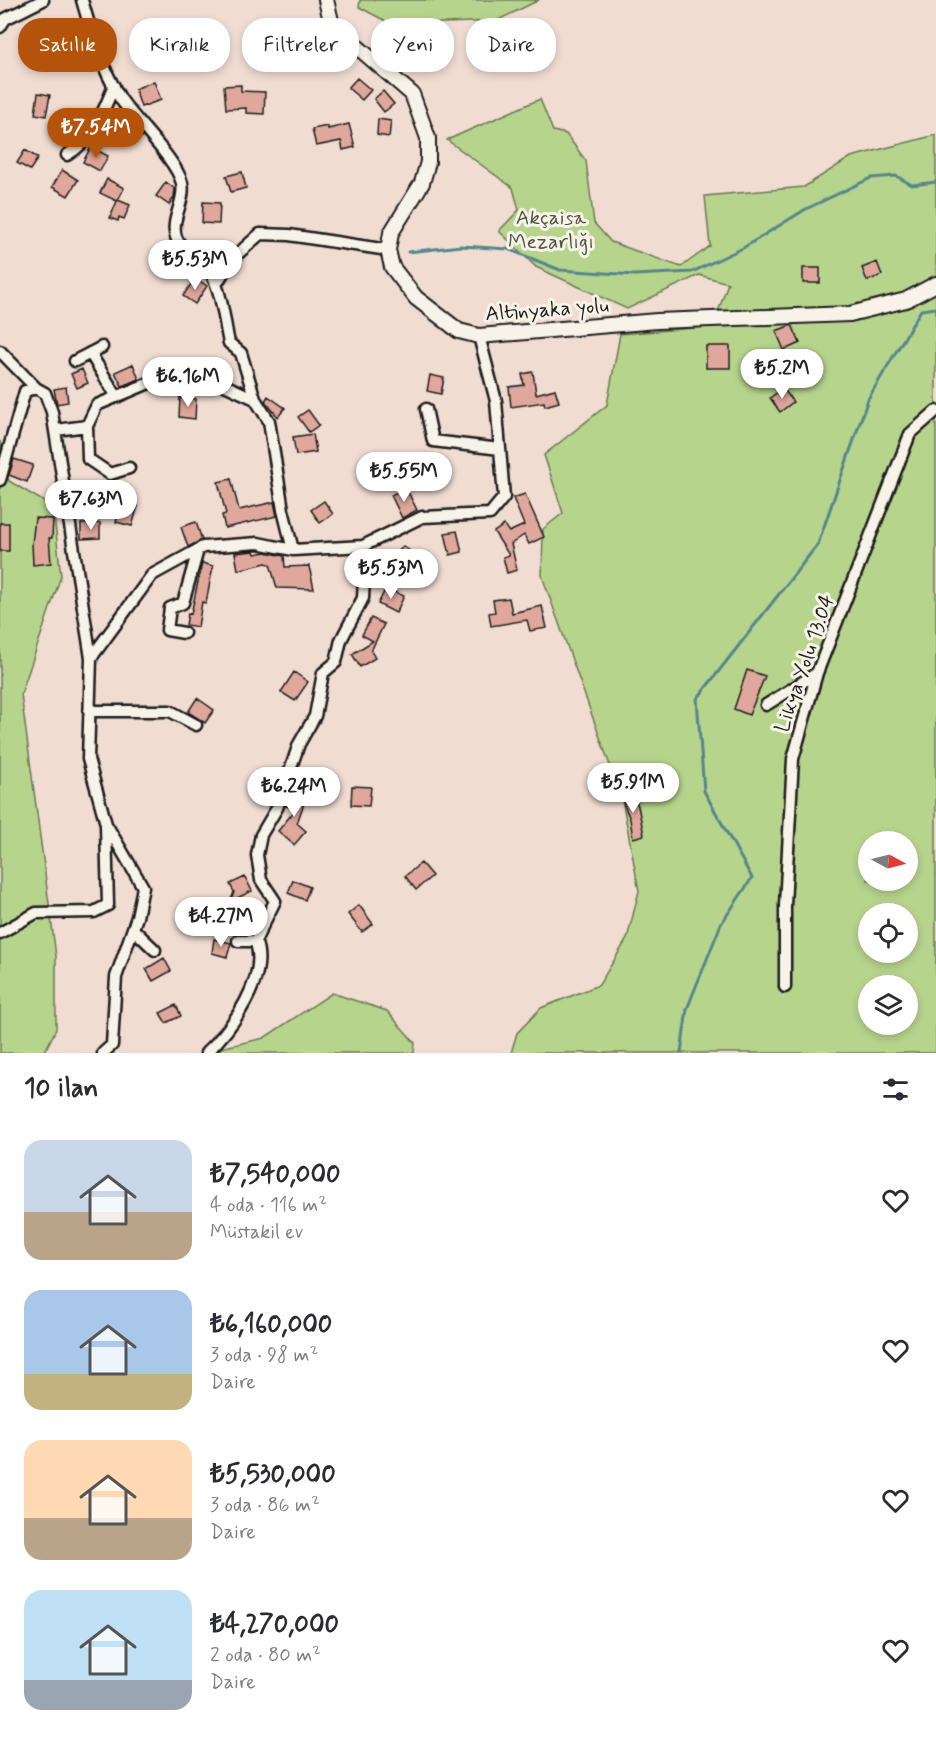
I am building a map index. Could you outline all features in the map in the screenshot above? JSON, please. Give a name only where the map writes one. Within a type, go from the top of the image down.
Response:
[{"type":"main road","points":[[326,0],[332,25],[412,94],[428,138],[428,162],[422,183],[391,233],[388,250]]},
{"type":"main road","name":"Altinyaka yolu","points":[[388,250],[392,267],[416,298],[459,331],[479,336],[657,321],[850,314],[906,300],[936,284]]},
{"type":"street","points":[[0,27],[5,19],[43,0]]},
{"type":"street","points":[[82,0],[98,56],[114,86],[182,182],[182,197],[175,223],[176,238],[185,249],[202,260],[217,283],[229,343],[241,353],[255,399],[269,421],[283,510],[293,550]]},
{"type":"street","points":[[67,155],[80,148],[95,130],[114,86]]},
{"type":"street","points":[[217,283],[231,260],[260,234],[289,235],[388,250]]},
{"type":"street","points":[[91,658],[152,575],[198,550],[258,543],[293,550],[363,546],[422,517],[490,514],[504,497],[496,401],[479,336]]},
{"type":"street","points":[[75,361],[102,347]]},
{"type":"street","points":[[0,351],[36,388],[45,393],[56,430],[91,658],[87,759],[106,824],[143,887],[133,929],[116,977],[112,1045],[104,1053]]},
{"type":"street","points":[[90,353],[117,397]]},
{"type":"street","points":[[129,468],[110,474],[88,459],[87,426],[97,405],[161,378],[207,377],[255,399]]},
{"type":"street","points":[[0,480],[25,391],[36,388]]},
{"type":"street","points":[[426,409],[432,441],[500,449]]},
{"type":"street","name":"Likya Yolu 13.04","points":[[785,987],[785,905],[793,759],[817,673],[910,434],[936,411]]},
{"type":"street","points":[[56,430],[87,426]]},
{"type":"street","points":[[255,941],[275,901],[261,879],[257,855],[261,835],[277,808],[298,744],[315,716],[323,673],[336,662],[340,640],[363,598],[365,577],[363,546]]},
{"type":"street","points":[[184,633],[167,630],[170,608],[183,603],[198,550]]},
{"type":"street","points":[[766,705],[817,673]]},
{"type":"street","points":[[89,711],[170,711],[196,725]]},
{"type":"street","points":[[0,933],[36,913],[94,912],[108,905],[106,824]]},
{"type":"street","points":[[133,929],[155,950]]},
{"type":"street","points":[[238,941],[255,941]]},
{"type":"street","points":[[206,1053],[232,1026],[249,996],[260,951],[255,941]]},
{"type":"green space","points":[[360,0],[539,0],[502,18],[466,18],[466,22],[454,23],[454,18],[380,18],[359,7]]},
{"type":"green space","name":"Akçaisa Mezarlığı","points":[[540,99],[553,131],[566,134],[586,161],[594,223],[611,242],[681,267],[710,246],[705,196],[804,187],[851,157],[936,135],[936,1053],[511,1053],[517,1033],[541,1008],[599,985],[627,939],[639,891],[622,799],[542,576],[543,529],[563,513],[544,455],[607,405],[620,334],[694,328],[719,309],[728,283],[699,275],[627,309],[536,267],[499,231],[519,210],[513,188],[447,140]]},
{"type":"green space","points":[[0,441],[9,481],[53,507],[61,576],[21,694],[56,956],[56,1029],[44,1053],[0,1053]]},
{"type":"green space","points":[[332,993],[387,1011],[415,1043],[414,1053],[199,1053],[264,1038]]},
{"type":"building","points":[[357,78],[371,90],[362,100],[348,88]]},
{"type":"building","points":[[154,81],[161,100],[141,107],[135,89]]},
{"type":"building","points":[[241,85],[241,91],[265,92],[264,114],[246,113],[246,108],[226,109],[224,86]]},
{"type":"building","points":[[383,91],[394,104],[384,112],[374,99]]},
{"type":"building","points":[[38,93],[50,95],[46,116],[35,114]]},
{"type":"building","points":[[378,119],[391,121],[389,137],[377,135]]},
{"type":"building","points":[[349,124],[355,147],[343,150],[341,141],[316,146],[312,129],[328,126],[328,129]]},
{"type":"building","points":[[91,147],[108,156],[100,171],[83,162]]},
{"type":"building","points":[[25,150],[38,158],[30,170],[17,163]]},
{"type":"building","points":[[62,170],[78,180],[68,196],[52,187]]},
{"type":"building","points":[[242,172],[246,188],[231,192],[226,176]]},
{"type":"building","points":[[107,179],[124,188],[118,200],[130,205],[124,219],[119,217],[118,221],[110,218],[117,201],[100,193]]},
{"type":"building","points":[[166,182],[175,189],[174,197],[169,205],[156,196]]},
{"type":"building","points":[[203,202],[220,203],[219,224],[202,223]]},
{"type":"building","points":[[877,262],[882,275],[867,281],[862,268]]},
{"type":"building","points":[[803,268],[820,268],[820,283],[803,283]]},
{"type":"building","points":[[195,278],[207,286],[195,304],[183,296]]},
{"type":"building","points":[[792,325],[800,343],[784,350],[776,331]]},
{"type":"building","points":[[706,346],[730,346],[730,368],[706,368]]},
{"type":"building","points":[[133,364],[139,379],[122,386],[115,372]]},
{"type":"building","points":[[82,369],[88,383],[77,388],[71,374]]},
{"type":"building","points":[[533,372],[536,394],[555,389],[559,402],[545,406],[544,402],[511,407],[509,387],[524,385],[522,374]]},
{"type":"building","points":[[430,375],[444,378],[441,394],[427,391]]},
{"type":"building","points":[[66,387],[68,402],[57,404],[54,389]]},
{"type":"building","points":[[783,388],[793,402],[780,412],[770,398]]},
{"type":"building","points":[[268,396],[285,408],[278,417],[265,401]]},
{"type":"building","points":[[180,397],[196,399],[195,419],[179,417]]},
{"type":"building","points":[[308,410],[319,425],[309,432],[298,417]]},
{"type":"building","points":[[313,434],[316,452],[296,455],[293,437]]},
{"type":"building","points":[[14,459],[33,465],[27,482],[9,475]]},
{"type":"building","points":[[231,479],[239,510],[274,502],[277,516],[225,528],[222,515],[226,514],[218,482]]},
{"type":"building","points":[[406,488],[417,510],[402,518],[391,495]]},
{"type":"building","points":[[525,494],[544,537],[529,544],[524,535],[511,544],[517,570],[507,573],[503,557],[509,555],[494,532],[504,525],[509,532],[524,525],[513,498]]},
{"type":"building","points":[[324,501],[333,514],[320,523],[311,510]]},
{"type":"building","points":[[122,502],[138,506],[132,526],[116,522]]},
{"type":"building","points":[[35,518],[53,519],[52,538],[49,538],[51,563],[33,565],[32,544]]},
{"type":"building","points":[[196,522],[202,540],[188,547],[181,527]]},
{"type":"building","points":[[0,523],[9,523],[9,551],[0,551]]},
{"type":"building","points":[[100,523],[100,538],[81,539],[81,524]]},
{"type":"building","points":[[457,531],[462,552],[450,555],[445,533]]},
{"type":"building","points":[[403,546],[414,554],[386,584],[378,576]]},
{"type":"building","points":[[254,551],[255,554],[266,552],[284,556],[285,567],[309,566],[314,589],[277,588],[270,564],[266,563],[238,570],[235,553]]},
{"type":"building","points":[[202,563],[213,566],[206,603],[202,602],[198,627],[186,625],[188,613],[191,614]]},
{"type":"building","points":[[386,588],[404,596],[396,613],[378,604]]},
{"type":"building","points":[[509,598],[512,613],[542,606],[547,628],[530,631],[527,620],[491,626],[489,613],[495,612],[493,600]]},
{"type":"building","points":[[371,618],[384,624],[371,651],[375,658],[360,667],[352,654],[373,641],[362,635]]},
{"type":"building","points":[[747,670],[765,676],[749,715],[734,709]]},
{"type":"building","points":[[294,672],[308,682],[295,701],[281,692]]},
{"type":"building","points":[[197,698],[214,710],[205,723],[188,712]]},
{"type":"building","points":[[352,786],[371,787],[369,806],[351,805]]},
{"type":"building","points":[[291,789],[307,795],[297,823],[306,831],[294,845],[278,831],[296,809],[286,806]]},
{"type":"building","points":[[631,790],[638,806],[644,835],[633,838],[630,819],[620,795]]},
{"type":"building","points":[[421,863],[432,876],[416,890],[405,876]]},
{"type":"building","points":[[245,877],[252,891],[231,901],[244,906],[239,921],[225,916],[234,892],[230,884]]},
{"type":"building","points":[[293,880],[310,887],[305,900],[288,893]]},
{"type":"building","points":[[359,905],[373,924],[362,932],[348,914]]},
{"type":"building","points":[[214,939],[231,943],[227,957],[212,953]]},
{"type":"building","points":[[164,958],[171,971],[153,981],[146,969]]},
{"type":"building","points":[[176,1005],[181,1016],[166,1023],[160,1013]]},
{"type":"waterway","points":[[408,252],[461,246],[508,249],[560,270],[635,275],[692,272],[743,248],[806,209],[871,178],[896,176],[912,185],[936,182]]},
{"type":"waterway","points":[[681,1053],[687,1009],[721,924],[752,878],[704,791],[697,699],[818,544],[868,399],[921,310],[936,308]]}]
